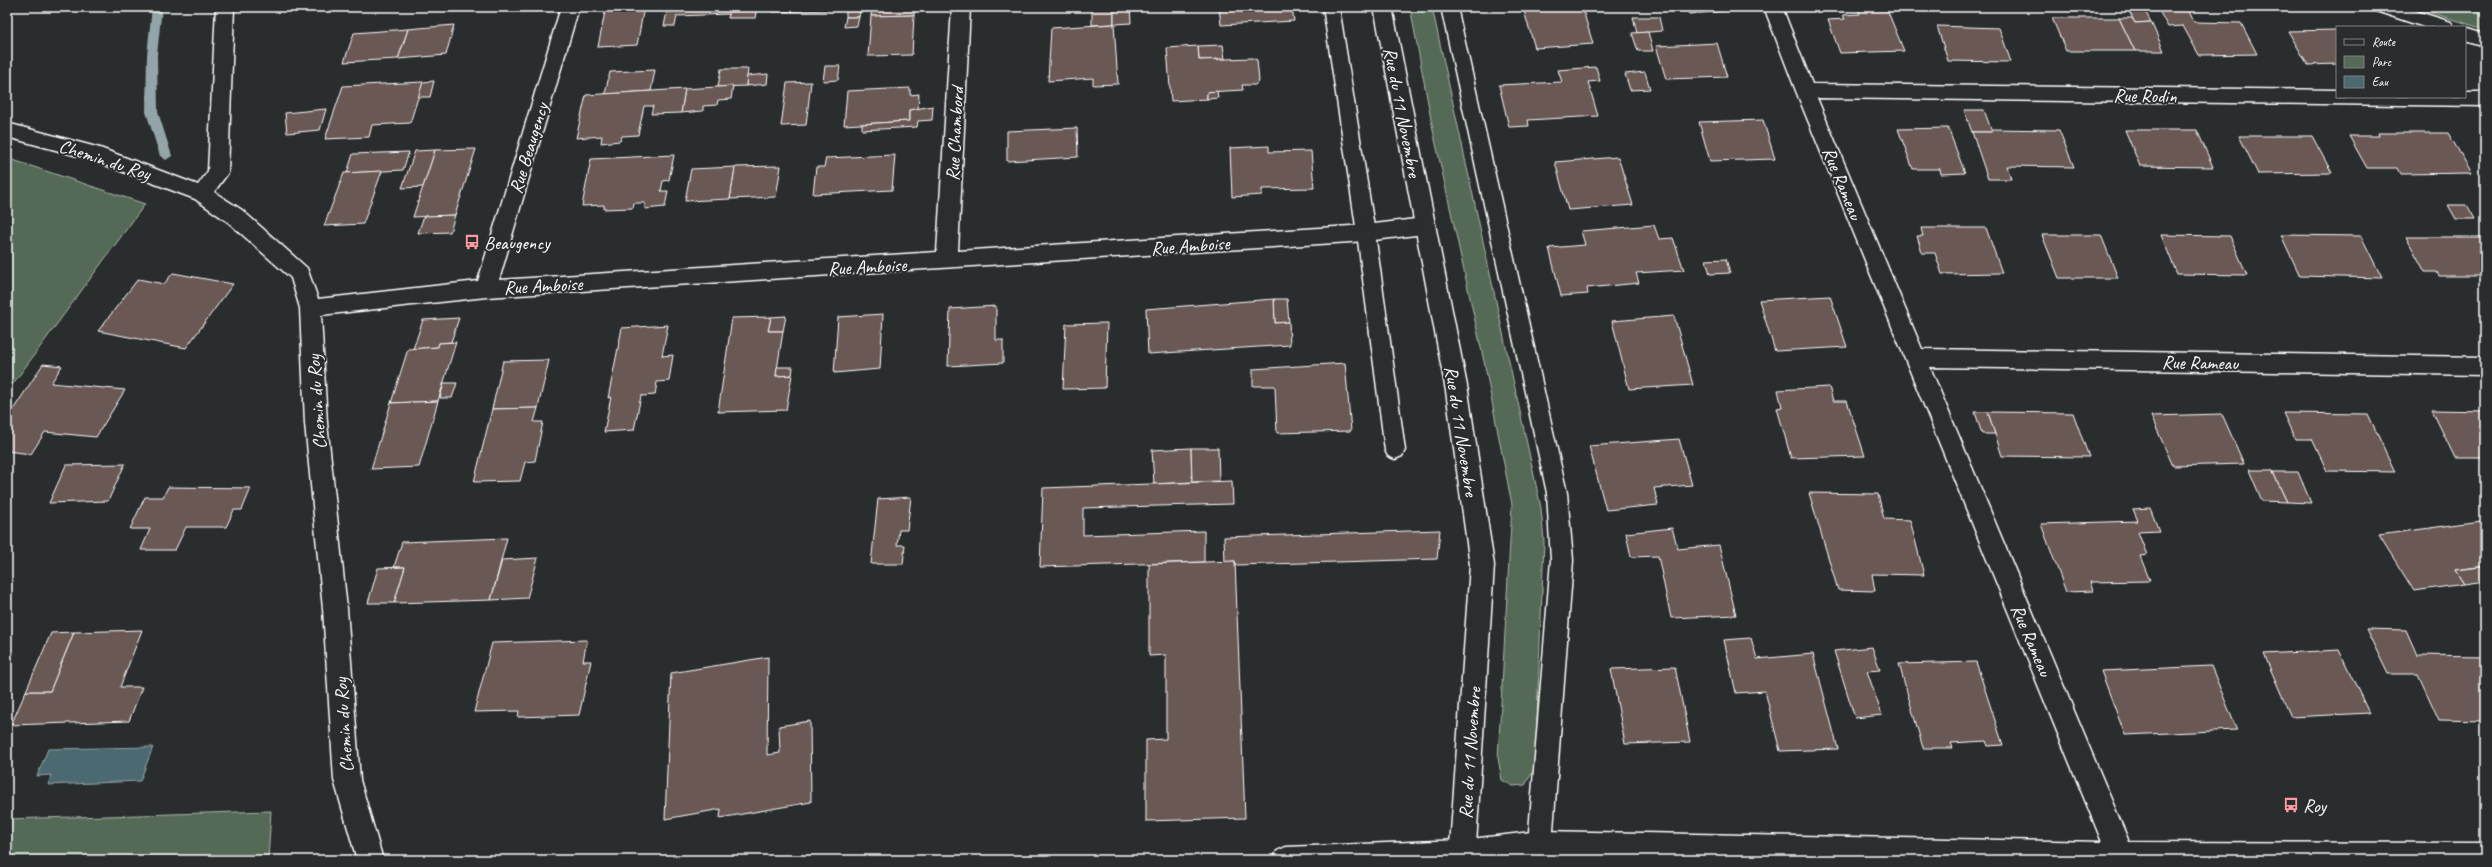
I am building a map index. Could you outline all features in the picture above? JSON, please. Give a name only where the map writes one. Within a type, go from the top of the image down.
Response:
[{"type":"street","points":[[202,194],[218,173],[225,7]]},
{"type":"street","name":"Rue Beaugency","points":[[486,289],[570,7]]},
{"type":"street","name":"Rue Chambord","points":[[947,261],[961,7]]},
{"type":"street","name":"Rue du 11 Novembre","points":[[1383,7],[1457,391],[1482,565],[1462,857]]},
{"type":"street","name":"Rue Rameau","points":[[1773,7],[1805,91],[2122,858]]},
{"type":"street","points":[[2382,7],[2442,26]]},
{"type":"street","points":[[2466,34],[2485,40]]},
{"type":"street","name":"Rue Rodin","points":[[1805,91],[2336,97]]},
{"type":"street","name":"Rue Rodin","points":[[2400,98],[2485,99]]},
{"type":"street","name":"Chemin du Roy","points":[[7,130],[93,153],[202,194],[235,216],[300,274],[310,308],[316,423],[335,609],[347,780],[370,860]]},
{"type":"street","name":"Rue Amboise","points":[[310,308],[486,289],[947,261],[1366,233],[1424,226]]},
{"type":"street","name":"Rue Rameau","points":[[1915,358],[2485,366]]},
{"type":"street","points":[[1286,860],[1462,857],[1540,844],[2122,858],[2485,856]]},
{"type":"lane","points":[[1331,7],[1366,233],[1395,450]]},
{"type":"lane","points":[[1449,7],[1557,493],[1562,560],[1540,844]]},
{"type":"green space","points":[[1410,7],[1432,7],[1541,508],[1544,542],[1535,768],[1525,785],[1513,786],[1502,780],[1498,758],[1512,505],[1485,366],[1434,135]]},
{"type":"green space","points":[[2412,7],[2485,7],[2485,29]]},
{"type":"green space","points":[[7,158],[145,204],[7,392]]},
{"type":"green space","points":[[271,811],[268,860],[7,860],[7,819]]},
{"type":"water","points":[[153,747],[140,781],[48,785],[51,775],[37,776],[48,749]]},
{"type":"building","points":[[606,7],[644,7],[637,45],[598,47]]},
{"type":"building","points":[[668,7],[757,7],[755,18],[728,18],[729,14],[677,16],[675,26],[664,26]]},
{"type":"building","points":[[773,7],[828,7],[828,10],[772,12]]},
{"type":"building","points":[[872,7],[915,7],[914,15],[871,16]]},
{"type":"building","points":[[1092,7],[1114,7],[1114,24],[1092,25]]},
{"type":"building","points":[[1114,7],[1130,7],[1131,23],[1114,24]]},
{"type":"building","points":[[1219,7],[1292,7],[1294,21],[1221,25]]},
{"type":"building","points":[[1582,7],[1593,44],[1535,48],[1524,11]]},
{"type":"building","points":[[1686,7],[1724,7],[1726,11],[1689,14]]},
{"type":"building","points":[[1857,7],[1886,7],[1904,51],[1840,53],[1828,20],[1845,19],[1843,15],[1860,14]]},
{"type":"building","points":[[2127,7],[2143,7],[2151,22],[2135,23]]},
{"type":"building","points":[[2157,7],[2187,7],[2194,22],[2241,23],[2257,54],[2199,55],[2183,26],[2168,27]]},
{"type":"building","points":[[846,11],[860,11],[859,17],[846,17]]},
{"type":"building","points":[[914,15],[912,55],[868,56],[871,16]]},
{"type":"building","points":[[846,17],[859,17],[857,26],[844,27]]},
{"type":"building","points":[[1633,17],[1659,17],[1662,31],[1637,33]]},
{"type":"building","points":[[2052,18],[2119,18],[2135,51],[2066,51]]},
{"type":"building","points":[[2119,18],[2132,18],[2135,23],[2151,22],[2164,51],[2135,51]]},
{"type":"building","points":[[1114,24],[1118,84],[1093,85],[1093,78],[1048,81],[1051,28]]},
{"type":"building","points":[[454,25],[446,55],[398,59],[408,29]]},
{"type":"building","points":[[1937,26],[1999,28],[2011,62],[1948,61]]},
{"type":"building","points":[[408,29],[398,59],[344,62],[354,33]]},
{"type":"building","points":[[2336,30],[2336,64],[2308,65],[2288,31]]},
{"type":"building","points":[[1648,32],[1653,51],[1638,51],[1632,33]]},
{"type":"building","points":[[1717,43],[1727,77],[1666,79],[1656,46]]},
{"type":"building","points":[[1223,45],[1225,59],[1199,60],[1198,46]]},
{"type":"building","points":[[1198,46],[1199,60],[1252,58],[1257,60],[1259,81],[1255,85],[1242,85],[1243,90],[1207,92],[1207,99],[1171,101],[1167,48]]},
{"type":"building","points":[[825,66],[840,66],[838,80],[823,81]]},
{"type":"building","points":[[1596,67],[1600,81],[1588,82],[1598,116],[1528,120],[1529,126],[1509,127],[1499,85],[1562,82],[1558,70]]},
{"type":"building","points":[[721,69],[748,69],[746,86],[718,87]]},
{"type":"building","points":[[655,70],[651,91],[605,94],[610,72]]},
{"type":"building","points":[[1645,72],[1650,89],[1630,90],[1625,74]]},
{"type":"building","points":[[768,74],[767,84],[746,86],[747,76]]},
{"type":"building","points":[[434,81],[430,97],[417,97],[423,82]]},
{"type":"building","points":[[423,82],[410,123],[372,125],[369,137],[325,139],[343,86]]},
{"type":"building","points":[[811,82],[806,125],[781,126],[787,83]]},
{"type":"building","points":[[733,86],[731,99],[718,100],[717,105],[703,106],[703,111],[681,113],[685,89]]},
{"type":"building","points":[[910,88],[910,95],[919,94],[918,109],[909,110],[909,121],[844,125],[847,91]]},
{"type":"building","points":[[685,89],[681,113],[651,114],[653,106],[644,106],[638,135],[622,136],[620,141],[601,143],[602,136],[576,138],[586,95]]},
{"type":"building","points":[[1217,91],[1218,98],[1207,99],[1207,92]]},
{"type":"building","points":[[933,106],[932,120],[918,121],[917,127],[862,130],[862,124],[909,121],[909,110]]},
{"type":"building","points":[[326,109],[320,130],[287,133],[285,113]]},
{"type":"building","points":[[1964,110],[1984,110],[1992,132],[1972,132]]},
{"type":"building","points":[[1763,120],[1775,159],[1710,161],[1699,122]]},
{"type":"building","points":[[1077,128],[1078,157],[1007,161],[1007,131]]},
{"type":"building","points":[[1948,128],[1965,173],[1941,174],[1940,169],[1913,169],[1898,129]]},
{"type":"building","points":[[1991,129],[2059,130],[2074,167],[2007,166],[2011,179],[1988,179],[1972,132],[1992,132]]},
{"type":"building","points":[[2125,130],[2197,130],[2213,167],[2140,166]]},
{"type":"building","points":[[2378,133],[2448,133],[2472,173],[2401,174],[2398,168],[2367,168],[2349,136],[2379,136]]},
{"type":"building","points":[[2239,136],[2312,136],[2332,173],[2258,174]]},
{"type":"building","points":[[1269,146],[1269,152],[1311,151],[1314,188],[1262,189],[1262,195],[1232,197],[1230,148]]},
{"type":"building","points":[[476,149],[455,215],[413,217],[435,150]]},
{"type":"building","points":[[435,150],[423,187],[402,188],[415,151]]},
{"type":"building","points":[[409,152],[403,170],[347,173],[353,154]]},
{"type":"building","points":[[674,155],[669,180],[663,181],[661,191],[668,191],[665,207],[645,209],[645,203],[634,203],[633,208],[604,209],[604,205],[582,206],[591,159]]},
{"type":"building","points":[[895,155],[892,190],[813,194],[816,167],[824,167],[826,158]]},
{"type":"building","points":[[1618,157],[1633,205],[1568,210],[1555,162]]},
{"type":"building","points":[[781,166],[776,197],[730,199],[735,167]]},
{"type":"building","points":[[735,167],[730,199],[685,201],[691,169]]},
{"type":"building","points":[[382,171],[363,224],[324,226],[344,173]]},
{"type":"building","points":[[2448,205],[2467,205],[2475,219],[2456,219]]},
{"type":"building","points":[[455,215],[450,232],[418,233],[424,216]]},
{"type":"building","points":[[1654,225],[1659,239],[1673,238],[1684,270],[1636,273],[1639,283],[1587,288],[1588,294],[1561,296],[1549,248],[1585,245],[1581,231]]},
{"type":"building","points":[[1921,228],[1986,228],[2002,273],[1942,274],[1935,253],[1922,253],[1917,236],[1923,236]]},
{"type":"building","points":[[2042,235],[2101,235],[2118,278],[2059,278]]},
{"type":"building","points":[[2161,235],[2230,236],[2247,275],[2177,274]]},
{"type":"building","points":[[2281,235],[2361,236],[2382,278],[2300,276]]},
{"type":"building","points":[[2406,237],[2485,237],[2485,276],[2439,276],[2437,272],[2425,272]]},
{"type":"building","points":[[1726,259],[1730,273],[1710,274],[1706,260]]},
{"type":"building","points":[[173,273],[233,284],[186,348],[98,331],[138,279],[164,284]]},
{"type":"building","points":[[1830,296],[1847,347],[1775,351],[1759,300]]},
{"type":"building","points":[[1274,299],[1287,299],[1289,322],[1275,323]]},
{"type":"building","points":[[1274,299],[1275,323],[1289,322],[1290,345],[1148,354],[1146,309]]},
{"type":"building","points":[[996,306],[996,340],[1003,340],[1003,363],[948,366],[950,309]]},
{"type":"building","points":[[883,314],[880,369],[834,373],[838,317]]},
{"type":"building","points":[[786,316],[783,331],[768,331],[771,317]]},
{"type":"building","points":[[1674,316],[1693,385],[1629,389],[1612,321]]},
{"type":"building","points":[[771,317],[768,331],[783,331],[776,376],[792,375],[786,410],[718,412],[732,318]]},
{"type":"building","points":[[459,318],[451,342],[439,343],[438,347],[413,349],[423,320]]},
{"type":"building","points":[[1107,323],[1105,388],[1063,389],[1066,324]]},
{"type":"building","points":[[668,325],[662,356],[673,355],[669,381],[657,382],[655,395],[641,396],[634,430],[604,432],[611,397],[608,398],[622,328]]},
{"type":"building","points":[[456,342],[438,401],[391,403],[408,349],[438,347],[439,343]]},
{"type":"building","points":[[549,360],[538,408],[492,409],[503,361]]},
{"type":"building","points":[[1345,363],[1351,431],[1277,433],[1275,386],[1253,386],[1253,369]]},
{"type":"building","points":[[43,364],[62,366],[51,383],[125,390],[96,437],[45,432],[31,454],[7,451],[7,419]]},
{"type":"building","points":[[777,367],[793,367],[792,375],[776,376]]},
{"type":"building","points":[[444,383],[457,383],[452,398],[440,398]]},
{"type":"building","points":[[1829,387],[1833,401],[1847,401],[1865,456],[1791,458],[1777,408],[1782,407],[1778,390]]},
{"type":"building","points":[[438,401],[419,467],[371,469],[391,403]]},
{"type":"building","points":[[538,408],[534,422],[543,422],[535,461],[525,462],[520,481],[474,482],[492,409]]},
{"type":"building","points":[[2432,410],[2485,411],[2485,458],[2455,458]]},
{"type":"building","points":[[1975,412],[1988,412],[1995,434],[1982,434]]},
{"type":"building","points":[[1988,412],[2073,413],[2089,457],[2002,456]]},
{"type":"building","points":[[2283,413],[2368,414],[2395,472],[2327,471],[2312,439],[2295,439]]},
{"type":"building","points":[[2222,414],[2244,464],[2173,466],[2151,416]]},
{"type":"building","points":[[1679,439],[1692,485],[1654,488],[1658,505],[1606,510],[1589,446]]},
{"type":"building","points":[[1191,448],[1192,482],[1154,484],[1152,450]]},
{"type":"building","points":[[1191,448],[1218,448],[1219,481],[1192,482]]},
{"type":"building","points":[[125,464],[108,501],[49,503],[66,465]]},
{"type":"building","points":[[2249,470],[2272,470],[2287,502],[2262,501]]},
{"type":"building","points":[[2273,472],[2298,472],[2311,503],[2287,502]]},
{"type":"building","points":[[1232,481],[1233,504],[1083,508],[1083,535],[1204,531],[1204,562],[1040,567],[1043,488]]},
{"type":"building","points":[[168,487],[251,488],[242,510],[234,510],[226,527],[186,527],[175,550],[141,550],[150,529],[130,529],[145,497],[163,497]]},
{"type":"building","points":[[1809,493],[1878,494],[1884,519],[1910,520],[1924,575],[1872,574],[1875,591],[1838,590]]},
{"type":"building","points":[[911,497],[907,530],[899,530],[897,545],[905,545],[903,564],[871,564],[878,499]]},
{"type":"building","points":[[2150,508],[2159,531],[2138,532],[2147,555],[2140,556],[2150,581],[2090,582],[2093,591],[2066,592],[2041,524],[2138,521],[2133,509]]},
{"type":"building","points":[[2481,521],[2485,527],[2485,566],[2455,570],[2464,584],[2414,591],[2379,535]]},
{"type":"building","points":[[1672,528],[1678,549],[1719,545],[1736,615],[1671,618],[1658,556],[1631,557],[1626,533]]},
{"type":"building","points":[[1440,530],[1437,559],[1236,565],[1235,561],[1225,562],[1224,537]]},
{"type":"building","points":[[507,538],[491,600],[394,603],[405,567],[394,567],[402,542]]},
{"type":"building","points":[[538,558],[527,598],[491,600],[502,560]]},
{"type":"building","points":[[1235,561],[1245,818],[1146,821],[1146,740],[1166,739],[1166,655],[1149,656],[1149,564]]},
{"type":"building","points":[[405,567],[394,603],[368,603],[378,568]]},
{"type":"building","points":[[2481,567],[2485,572],[2485,581],[2464,584],[2455,570]]},
{"type":"building","points":[[2366,629],[2406,630],[2417,655],[2485,656],[2485,721],[2439,720],[2418,674],[2388,674]]},
{"type":"building","points":[[142,630],[120,687],[142,687],[129,721],[11,725],[26,691],[50,691],[74,632]]},
{"type":"building","points":[[74,632],[50,691],[26,691],[51,633]]},
{"type":"building","points":[[1751,638],[1757,659],[1813,654],[1838,749],[1780,751],[1765,691],[1736,693],[1724,640]]},
{"type":"building","points":[[587,640],[583,661],[591,661],[579,715],[518,717],[519,711],[474,712],[492,643]]},
{"type":"building","points":[[1872,647],[1880,670],[1867,671],[1882,715],[1855,718],[1834,651]]},
{"type":"building","points":[[2339,650],[2369,713],[2291,717],[2264,654]]},
{"type":"building","points":[[768,657],[767,755],[780,753],[779,726],[810,721],[811,802],[720,818],[721,809],[665,819],[671,673]]},
{"type":"building","points":[[1976,662],[2003,745],[1988,746],[1986,741],[1951,743],[1953,748],[1923,748],[1899,664]]},
{"type":"building","points":[[2211,666],[2237,730],[2125,735],[2101,671]]},
{"type":"building","points":[[1675,667],[1690,742],[1625,744],[1611,669]]},
{"type":"waterway","points":[[157,7],[152,55],[152,112],[166,156]]},
{"type":"place","name":"Beaugency","points":[[472,242]]},
{"type":"place","name":"Roy","points":[[2291,805]]}]
